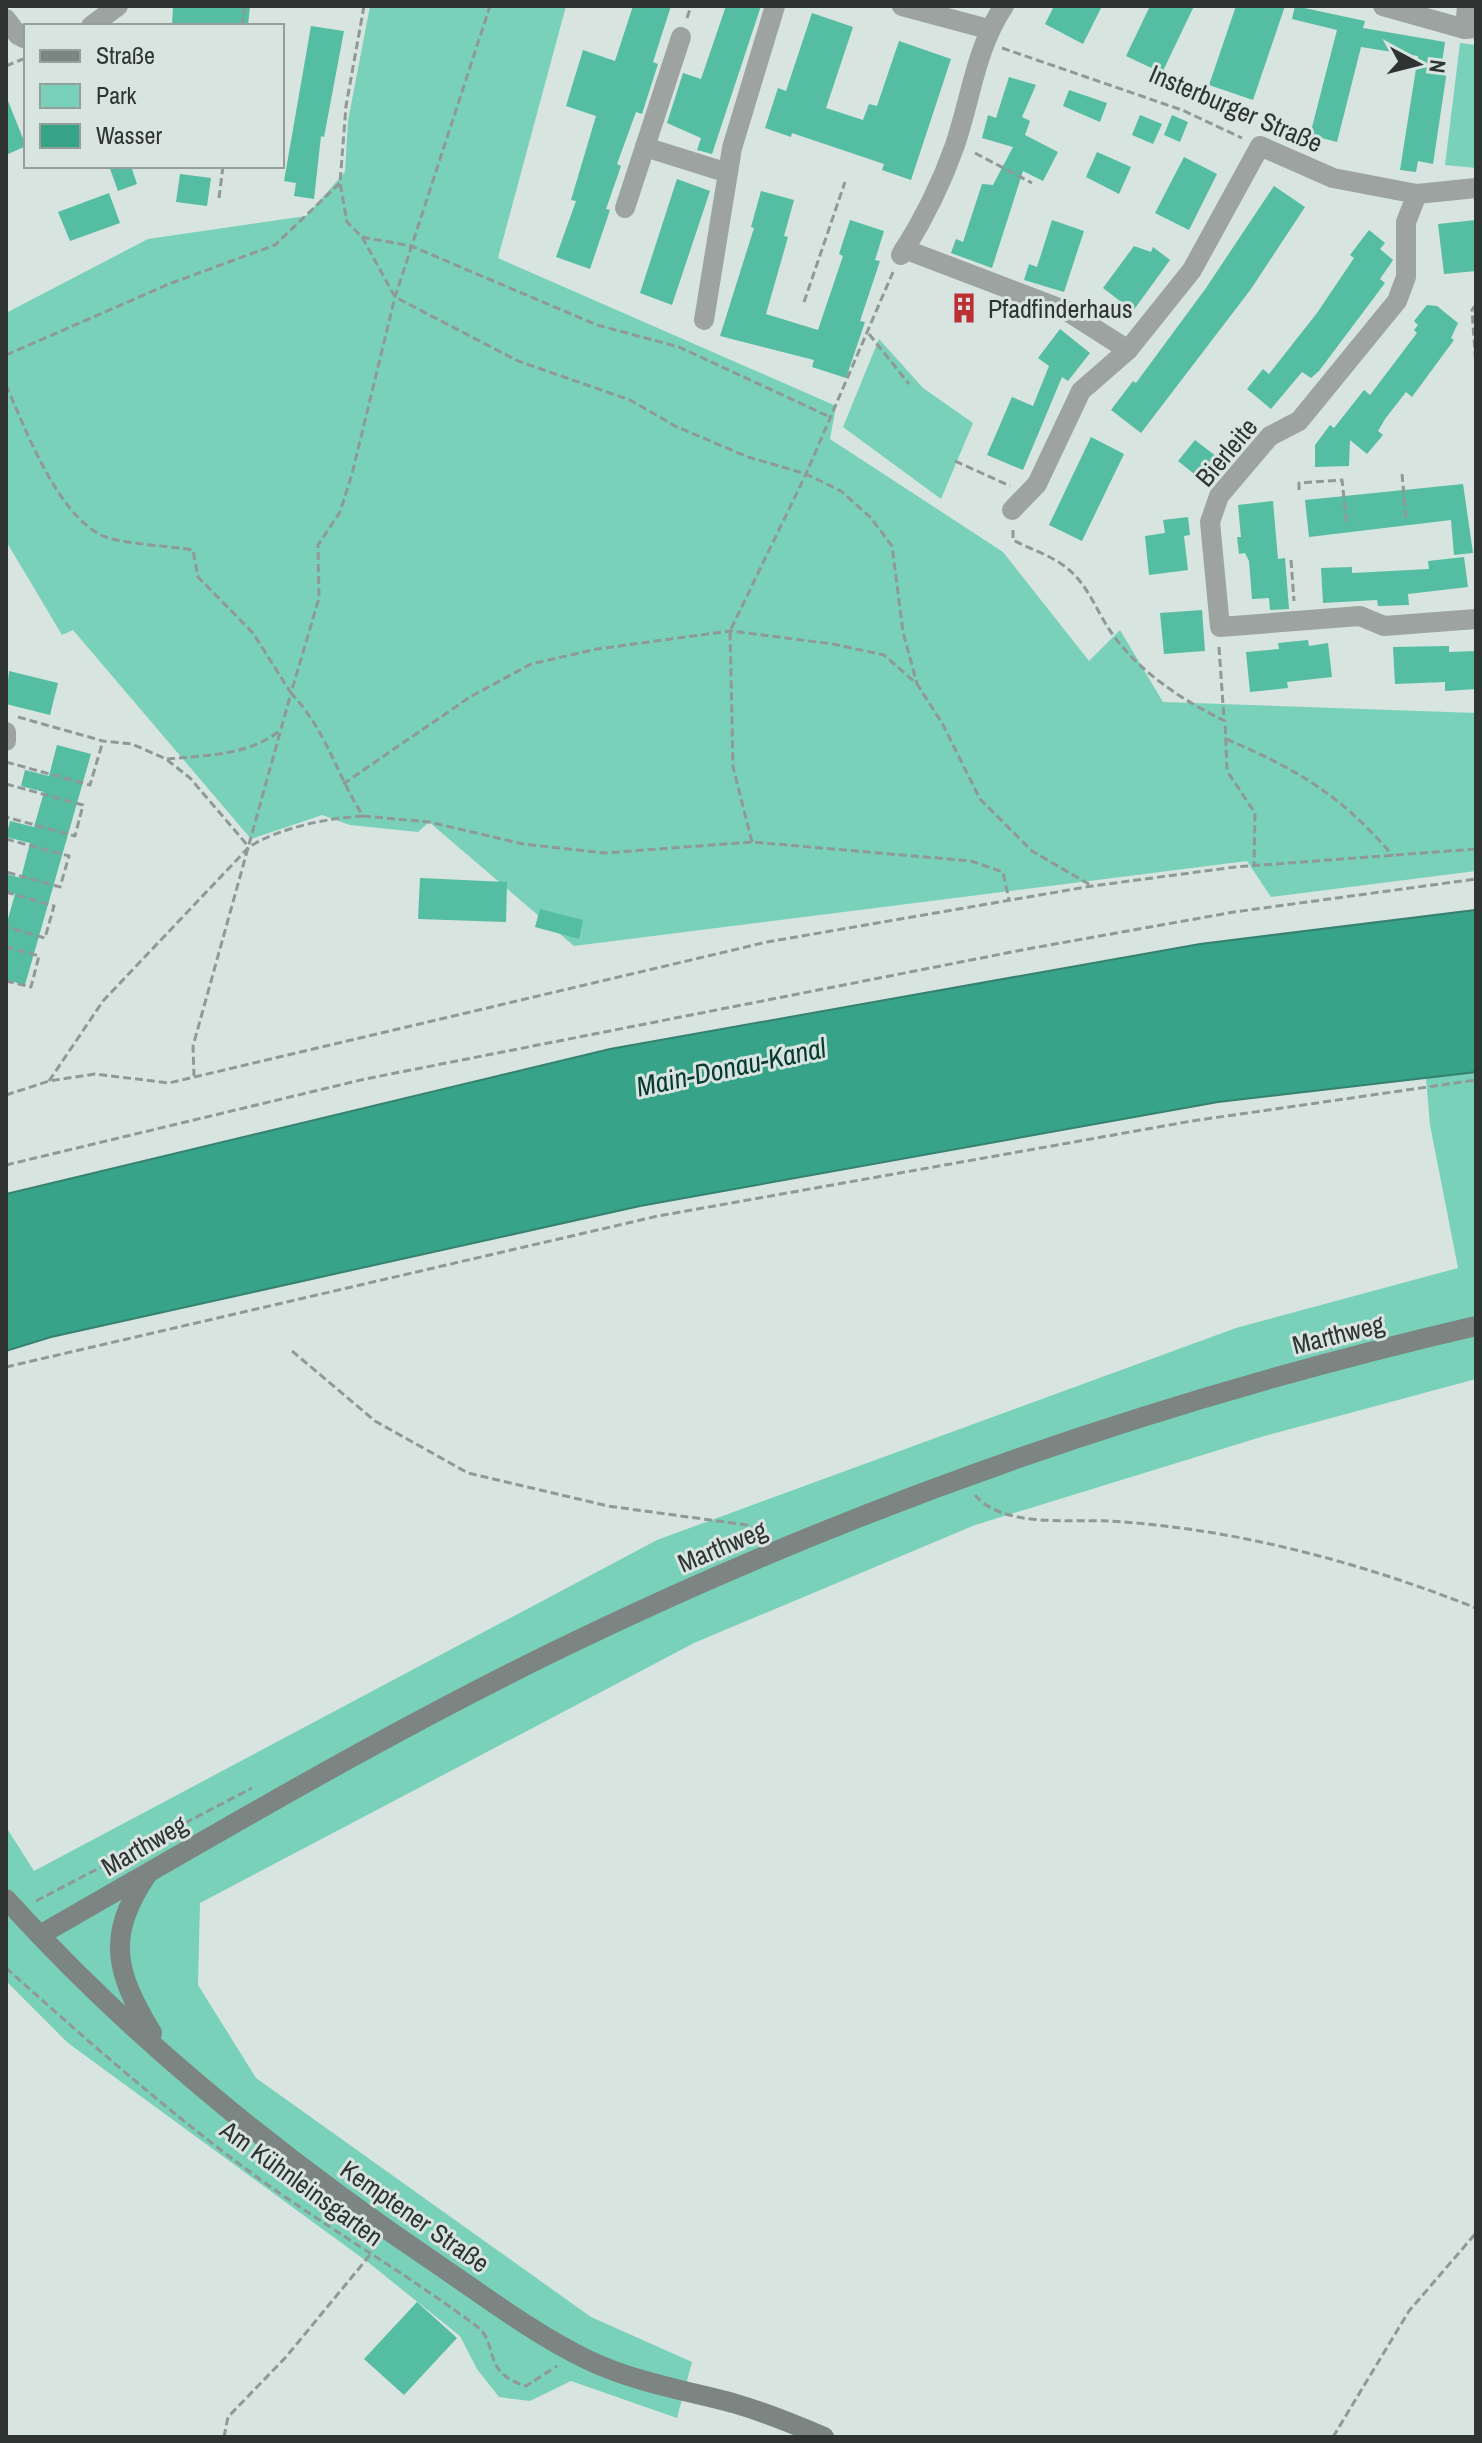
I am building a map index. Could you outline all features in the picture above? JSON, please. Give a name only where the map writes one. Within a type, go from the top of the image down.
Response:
[{"type":"main road","name":"Marthweg","points":[[40,1935],[374,1744],[575,1641],[774,1551],[961,1478],[1203,1398],[1476,1326]]},
{"type":"main road","points":[[149,1872],[124,1917],[118,1952],[127,1989],[166,2057]]},
{"type":"main road","name":"Kemptener Straße","points":[[11,1905],[166,2057],[339,2196],[572,2352],[625,2375],[763,2412],[824,2437]]},
{"type":"street","points":[[94,24],[118,6]]},
{"type":"street","points":[[704,320],[732,148],[775,6]]},
{"type":"street","points":[[902,6],[988,29]]},
{"type":"street","points":[[1004,6],[988,29],[955,143],[931,208],[902,252],[1067,311],[1128,350]]},
{"type":"street","points":[[1383,6],[1470,28],[1467,6]]},
{"type":"street","points":[[6,19],[24,38]]},
{"type":"street","points":[[625,208],[681,37]]},
{"type":"street","points":[[1012,510],[1030,495],[1081,391],[1128,350],[1192,270],[1260,146]]},
{"type":"street","name":"Insterburger Straße","points":[[1260,146],[1333,178],[1417,194],[1476,188]]},
{"type":"street","points":[[645,147],[728,173]]},
{"type":"street","name":"Bierleite","points":[[1220,627],[1210,522],[1213,509],[1219,496],[1270,436],[1299,421],[1397,301],[1406,277],[1406,222],[1417,194]]},
{"type":"street","points":[[1220,627],[1360,616],[1384,626],[1476,619]]},
{"type":"street","points":[[6,732],[6,741]]},
{"type":"path","points":[[364,6],[346,106],[340,183],[347,222],[362,237],[395,297],[476,342],[518,361],[630,400],[675,426],[748,457],[806,474],[841,491],[871,518],[892,546],[903,632],[917,684]]},
{"type":"path","points":[[194,1077],[193,1046],[278,732],[319,598],[318,545],[340,512],[395,297],[492,6]]},
{"type":"path","name":"Insterburger Straße","points":[[988,29],[1002,48],[1182,110],[1260,146]]},
{"type":"path","points":[[955,143],[1032,183]]},
{"type":"path","points":[[219,198],[223,168]]},
{"type":"path","points":[[804,302],[845,182]]},
{"type":"path","points":[[6,355],[169,284],[275,245],[340,183]]},
{"type":"path","points":[[362,237],[411,246],[597,325],[679,347],[830,417]]},
{"type":"path","points":[[752,842],[733,767],[730,631],[806,474],[902,252]]},
{"type":"path","points":[[1476,305],[1472,310],[1476,366]]},
{"type":"path","points":[[868,333],[909,384]]},
{"type":"path","points":[[6,385],[41,462],[80,521],[104,537],[193,550],[198,577],[253,633],[291,693],[320,728],[343,784],[363,816]]},
{"type":"path","points":[[955,461],[1030,495]]},
{"type":"path","points":[[1402,474],[1406,518]]},
{"type":"path","points":[[1299,490],[1299,483],[1342,480],[1347,526]]},
{"type":"path","points":[[1012,510],[1013,540],[1067,568],[1084,585],[1112,633],[1131,656],[1161,682],[1225,721]]},
{"type":"path","points":[[1291,560],[1295,621]]},
{"type":"path","points":[[1220,627],[1227,771],[1255,813],[1254,865]]},
{"type":"path","points":[[343,784],[470,697],[531,664],[597,649],[730,631],[833,644],[884,655],[917,684],[942,723],[980,799],[1032,851],[1092,886]]},
{"type":"path","points":[[6,713],[103,741],[132,744],[166,759],[190,778],[249,847]]},
{"type":"path","points":[[166,759],[244,751],[261,745],[278,732]]},
{"type":"path","points":[[1226,739],[1315,782],[1372,831],[1393,856]]},
{"type":"path","points":[[6,762],[90,785],[103,741]]},
{"type":"path","points":[[6,784],[83,805],[75,836],[6,817]]},
{"type":"path","points":[[49,1081],[103,1001],[249,847],[263,838],[343,818],[363,816],[429,822],[523,844],[605,853],[752,842],[971,861],[1003,872],[1009,901]]},
{"type":"path","points":[[6,839],[69,856],[60,887],[6,872]]},
{"type":"path","points":[[6,1095],[49,1081],[95,1074],[169,1083],[767,942],[1092,886],[1254,865],[1476,849]]},
{"type":"path","points":[[6,1165],[365,1079],[1027,949],[1234,912],[1476,879]]},
{"type":"path","points":[[6,892],[54,906],[45,938],[6,927]]},
{"type":"path","points":[[6,947],[39,956],[31,987],[6,981]]},
{"type":"path","points":[[6,1367],[658,1216],[1176,1124],[1476,1080]]},
{"type":"path","points":[[292,1351],[375,1421],[468,1473],[608,1506],[747,1525]]},
{"type":"path","points":[[961,1478],[986,1508],[1018,1516],[1155,1524],[1253,1542],[1358,1566],[1476,1608]]},
{"type":"path","points":[[11,1905],[157,1840]]},
{"type":"path","name":"Am Kühnleinsgarten","points":[[6,1968],[118,2068],[266,2184],[479,2327],[496,2367],[506,2380],[526,2386],[552,2372],[572,2352]]},
{"type":"path","points":[[1333,2437],[1409,2311],[1476,2233]]},
{"type":"path","points":[[224,2437],[228,2417],[286,2357],[370,2254]]},
{"type":"green space","points":[[370,6],[566,6],[498,258],[836,406],[830,439],[1003,552],[1089,661],[1120,630],[1163,702],[1476,713],[1476,871],[1271,897],[1247,861],[574,946],[429,822],[418,832],[350,825],[322,815],[251,839],[73,630],[62,635],[6,541],[6,313],[148,239],[306,216],[345,172],[348,121]]},
{"type":"green space","points":[[1460,43],[1476,45],[1476,168],[1445,165]]},
{"type":"green space","points":[[879,339],[923,388],[973,423],[941,499],[843,427]]},
{"type":"green space","points":[[1476,1072],[1476,1379],[1261,1437],[975,1525],[694,1643],[200,1903],[198,1985],[256,2078],[591,2317],[692,2362],[677,2418],[571,2381],[530,2401],[499,2397],[477,2369],[460,2336],[369,2263],[68,2043],[6,1981],[6,1827],[34,1871],[657,1540],[1236,1328],[1458,1268],[1430,1125],[1426,1078]]},
{"type":"water","name":"Main-Donau-Kanal","points":[[1476,910],[1476,1072],[1218,1102],[640,1206],[51,1337],[6,1351],[6,1194],[610,1049],[1200,944]]},
{"type":"building","points":[[173,6],[250,6],[248,24],[172,24]]},
{"type":"building","points":[[633,6],[671,6],[653,62],[658,64],[642,114],[636,112],[617,164],[621,166],[606,209],[610,210],[590,269],[556,257],[576,201],[571,200],[596,116],[566,106],[583,50],[615,61]]},
{"type":"building","points":[[726,6],[761,6],[712,154],[697,150],[701,138],[667,123],[683,73],[701,79]]},
{"type":"building","points":[[1054,6],[1102,6],[1083,44],[1045,24]]},
{"type":"building","points":[[1150,6],[1194,6],[1162,73],[1126,56]]},
{"type":"building","points":[[1236,6],[1285,6],[1253,100],[1209,85]]},
{"type":"building","points":[[1295,6],[1365,21],[1363,28],[1445,42],[1442,63],[1448,64],[1433,164],[1418,161],[1416,172],[1400,170],[1418,56],[1361,47],[1337,142],[1310,135],[1337,30],[1292,19]]},
{"type":"building","points":[[812,13],[853,27],[826,108],[863,120],[869,104],[877,106],[899,41],[951,59],[911,180],[882,170],[884,164],[792,133],[791,137],[765,128],[778,88],[786,91]]},
{"type":"building","points":[[311,26],[344,31],[324,137],[321,136],[314,199],[294,196],[296,183],[284,181]]},
{"type":"building","points":[[1009,77],[1036,85],[1022,117],[1030,121],[1025,135],[1058,152],[1043,181],[1023,171],[992,268],[951,253],[956,239],[963,242],[982,184],[993,185],[1013,147],[982,138],[988,115],[996,118]]},
{"type":"building","points":[[1069,90],[1107,103],[1100,122],[1063,106]]},
{"type":"building","points":[[6,96],[24,147],[6,155]]},
{"type":"building","points":[[1140,115],[1162,124],[1153,144],[1132,135]]},
{"type":"building","points":[[1172,115],[1188,122],[1180,142],[1164,135]]},
{"type":"building","points":[[1097,152],[1131,167],[1119,194],[1086,177]]},
{"type":"building","points":[[1184,157],[1217,174],[1189,230],[1155,213]]},
{"type":"building","points":[[110,168],[132,168],[137,184],[118,191]]},
{"type":"building","points":[[180,174],[211,178],[207,206],[176,202]]},
{"type":"building","points":[[677,179],[710,191],[672,305],[640,293]]},
{"type":"building","points":[[1274,186],[1305,207],[1251,289],[1141,433],[1111,410],[1133,381],[1136,383],[1206,288]]},
{"type":"building","points":[[761,191],[794,200],[784,236],[788,237],[766,314],[818,330],[843,256],[839,254],[850,220],[884,231],[875,260],[880,261],[860,321],[865,322],[846,378],[812,367],[814,360],[720,336],[754,228],[751,227]]},
{"type":"building","points":[[109,193],[120,223],[70,241],[58,212]]},
{"type":"building","points":[[1052,220],[1084,231],[1064,292],[1024,280],[1029,264],[1037,267]]},
{"type":"building","points":[[1476,220],[1476,271],[1444,274],[1438,224]]},
{"type":"building","points":[[1369,230],[1385,243],[1380,249],[1393,260],[1380,279],[1385,283],[1319,371],[1311,378],[1302,372],[1271,409],[1247,389],[1263,369],[1269,374],[1317,313],[1354,258],[1350,255]]},
{"type":"building","points":[[1134,246],[1151,252],[1153,247],[1170,260],[1133,311],[1103,288]]},
{"type":"building","points":[[1427,305],[1437,306],[1458,323],[1451,338],[1454,340],[1412,397],[1406,392],[1385,419],[1378,431],[1383,435],[1367,454],[1350,440],[1349,466],[1315,467],[1315,445],[1330,425],[1334,428],[1364,390],[1370,395],[1417,333],[1414,330],[1418,325],[1414,321]]},
{"type":"building","points":[[1060,329],[1090,353],[1068,381],[1062,377],[1023,470],[987,455],[1012,397],[1033,406],[1049,366],[1038,358]]},
{"type":"building","points":[[1091,437],[1124,454],[1082,541],[1049,525]]},
{"type":"building","points":[[1195,440],[1225,463],[1208,485],[1178,461]]},
{"type":"building","points":[[1463,484],[1473,553],[1454,555],[1451,520],[1309,537],[1305,500]]},
{"type":"building","points":[[1273,501],[1278,559],[1285,558],[1289,609],[1270,610],[1269,598],[1252,599],[1249,561],[1245,553],[1239,554],[1238,505]]},
{"type":"building","points":[[1188,517],[1190,535],[1184,536],[1188,570],[1149,575],[1145,536],[1165,533],[1163,520]]},
{"type":"building","points":[[1464,557],[1468,587],[1408,594],[1409,605],[1378,606],[1377,600],[1323,603],[1321,568],[1352,567],[1352,573],[1429,569],[1428,561]]},
{"type":"building","points":[[1202,610],[1205,651],[1164,654],[1160,613]]},
{"type":"building","points":[[1308,640],[1309,646],[1328,643],[1332,677],[1287,682],[1288,688],[1250,692],[1246,652],[1279,649],[1278,643]]},
{"type":"building","points":[[1449,646],[1449,652],[1476,651],[1476,689],[1445,691],[1445,682],[1395,684],[1393,647]]},
{"type":"building","points":[[9,671],[58,683],[50,715],[6,704]]},
{"type":"building","points":[[57,745],[91,754],[25,985],[6,980],[6,926],[15,894],[6,892],[6,874],[21,878],[30,843],[6,837],[10,821],[34,827],[44,792],[21,786],[25,770],[49,776]]},
{"type":"building","points":[[420,878],[507,882],[506,922],[418,919]]},
{"type":"building","points":[[540,909],[583,920],[579,939],[535,927]]},
{"type":"building","points":[[417,2302],[457,2338],[404,2395],[364,2359]]},
{"type":"place","name":"Pfadfinderhaus","points":[[964,308]]}]
